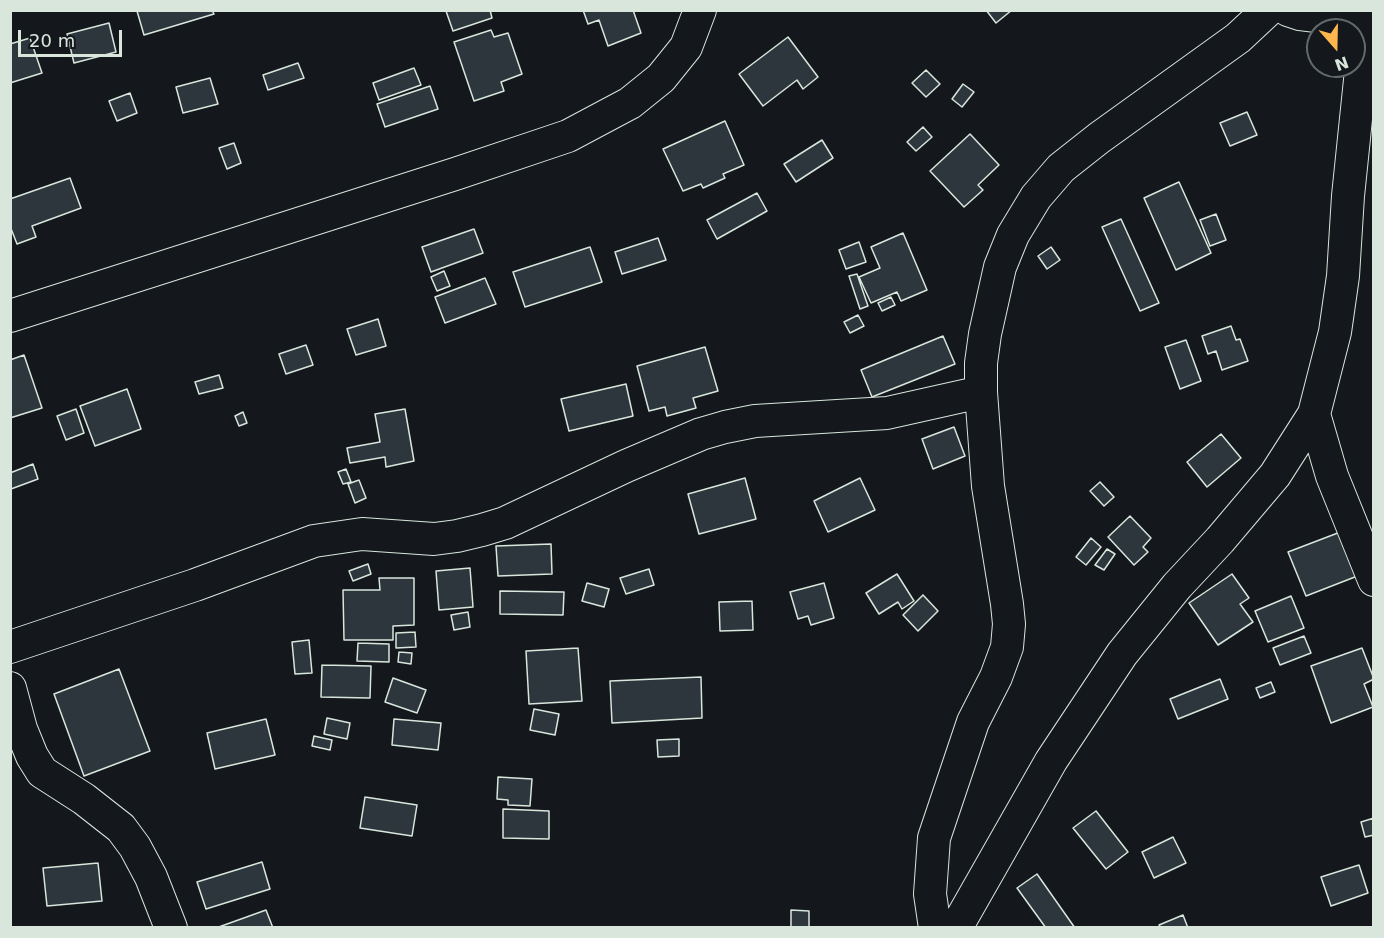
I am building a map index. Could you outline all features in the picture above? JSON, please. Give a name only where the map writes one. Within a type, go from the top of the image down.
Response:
[{"type":"street","points":[[10,316],[568,136],[630,103],[661,78],[686,47],[700,10]]},
{"type":"street","points":[[935,927],[930,894],[934,838],[973,722],[996,677],[1007,647],[1009,624],[988,486],[981,392],[981,363],[985,334],[1000,267],[1013,235],[1036,197],[1061,168],[1238,38],[1268,10]]},
{"type":"street","points":[[956,927],[1051,761],[1122,654],[1177,586],[1275,475],[1314,414],[1335,332],[1343,276],[1348,196],[1370,22],[1300,14],[1288,10]]},
{"type":"street","points":[[10,647],[195,585],[314,541],[362,534],[434,539],[457,536],[505,523],[626,466],[701,434],[725,427],[755,420],[887,413],[981,392]]},
{"type":"street","points":[[1314,414],[1332,476],[1374,580]]},
{"type":"street","points":[[10,688],[21,729],[32,756],[42,772],[84,799],[120,828],[135,847],[151,877],[171,927]]},
{"type":"building","points":[[212,10],[214,14],[144,35],[137,11]]},
{"type":"building","points":[[490,10],[492,18],[453,31],[446,11]]},
{"type":"building","points":[[583,10],[633,10],[641,33],[608,46],[599,20],[588,24]]},
{"type":"building","points":[[986,10],[1012,10],[996,23]]},
{"type":"building","points":[[109,23],[116,52],[74,63],[67,34]]},
{"type":"building","points":[[491,30],[494,37],[508,33],[522,74],[501,82],[504,91],[474,101],[454,42]]},
{"type":"building","points":[[788,37],[818,77],[803,89],[797,80],[763,106],[739,74]]},
{"type":"building","points":[[30,38],[42,73],[10,83],[10,44]]},
{"type":"building","points":[[298,63],[304,78],[268,90],[263,75]]},
{"type":"building","points":[[414,68],[421,85],[379,100],[373,83]]},
{"type":"building","points":[[926,70],[940,84],[926,97],[912,83]]},
{"type":"building","points":[[210,78],[218,104],[183,113],[176,87]]},
{"type":"building","points":[[963,84],[974,92],[962,107],[952,99]]},
{"type":"building","points":[[430,86],[438,109],[385,127],[377,104]]},
{"type":"building","points":[[130,93],[137,113],[117,121],[109,101]]},
{"type":"building","points":[[1247,112],[1257,135],[1230,146],[1220,123]]},
{"type":"building","points":[[725,121],[744,165],[723,174],[725,178],[703,188],[701,184],[683,191],[663,149]]},
{"type":"building","points":[[923,127],[932,137],[916,151],[907,142]]},
{"type":"building","points":[[970,134],[999,165],[978,185],[983,190],[964,207],[930,171]]},
{"type":"building","points":[[822,140],[833,158],[796,182],[784,164]]},
{"type":"building","points":[[234,143],[241,163],[227,169],[219,148]]},
{"type":"building","points":[[70,178],[81,208],[32,226],[36,237],[17,244],[10,226],[10,199]]},
{"type":"building","points":[[1179,182],[1211,253],[1176,270],[1144,198]]},
{"type":"building","points":[[757,193],[767,211],[717,239],[707,220]]},
{"type":"building","points":[[1216,214],[1226,240],[1210,246],[1200,220]]},
{"type":"building","points":[[1121,219],[1159,303],[1140,311],[1102,227]]},
{"type":"building","points":[[474,229],[483,253],[431,272],[422,247]]},
{"type":"building","points":[[903,233],[927,290],[901,301],[897,292],[871,303],[859,277],[880,268],[871,247]]},
{"type":"building","points":[[658,238],[666,260],[622,274],[615,252]]},
{"type":"building","points":[[859,242],[866,262],[846,269],[839,250]]},
{"type":"building","points":[[590,247],[602,282],[525,307],[513,272]]},
{"type":"building","points":[[1051,247],[1060,260],[1047,269],[1038,256]]},
{"type":"building","points":[[444,271],[450,286],[437,291],[431,277]]},
{"type":"building","points":[[857,274],[868,306],[860,309],[849,276]]},
{"type":"building","points":[[485,278],[496,304],[445,323],[435,297]]},
{"type":"building","points":[[891,297],[895,305],[882,311],[878,303]]},
{"type":"building","points":[[858,315],[864,326],[850,333],[844,322]]},
{"type":"building","points":[[378,319],[386,346],[356,355],[347,329]]},
{"type":"building","points":[[1231,326],[1236,340],[1240,339],[1248,361],[1222,370],[1216,351],[1208,354],[1202,336]]},
{"type":"building","points":[[943,336],[955,364],[872,397],[861,370]]},
{"type":"building","points":[[1186,340],[1201,381],[1180,389],[1165,347]]},
{"type":"building","points":[[306,345],[313,365],[286,374],[279,354]]},
{"type":"building","points":[[705,347],[718,391],[693,398],[696,408],[667,416],[665,407],[649,411],[637,366]]},
{"type":"building","points":[[24,355],[42,408],[10,418],[10,360]]},
{"type":"building","points":[[219,375],[223,388],[199,394],[195,382]]},
{"type":"building","points":[[626,384],[633,416],[569,431],[561,399]]},
{"type":"building","points":[[127,389],[141,429],[95,446],[80,406]]},
{"type":"building","points":[[76,409],[84,433],[66,440],[57,416]]},
{"type":"building","points":[[405,409],[414,461],[386,467],[385,457],[350,463],[347,448],[380,442],[375,414]]},
{"type":"building","points":[[243,412],[247,423],[239,426],[235,416]]},
{"type":"building","points":[[954,427],[965,456],[933,469],[922,439]]},
{"type":"building","points":[[1221,434],[1241,458],[1207,487],[1187,462]]},
{"type":"building","points":[[33,464],[38,479],[11,489],[10,473]]},
{"type":"building","points":[[346,469],[351,482],[343,484],[338,472]]},
{"type":"building","points":[[745,478],[756,519],[699,534],[688,494]]},
{"type":"building","points":[[860,478],[875,510],[828,532],[814,501]]},
{"type":"building","points":[[359,480],[366,498],[355,503],[348,484]]},
{"type":"building","points":[[1100,482],[1114,497],[1104,506],[1090,491]]},
{"type":"building","points":[[1130,516],[1151,538],[1143,547],[1148,552],[1134,565],[1108,537]]},
{"type":"building","points":[[1343,531],[1360,575],[1306,596],[1288,552]]},
{"type":"building","points":[[1091,538],[1101,547],[1086,565],[1076,557]]},
{"type":"building","points":[[551,544],[552,574],[498,576],[496,546]]},
{"type":"building","points":[[1107,549],[1115,554],[1104,570],[1095,565]]},
{"type":"building","points":[[368,564],[371,574],[353,581],[349,571]]},
{"type":"building","points":[[470,568],[473,607],[439,610],[436,571]]},
{"type":"building","points":[[649,569],[654,585],[626,594],[620,578]]},
{"type":"building","points":[[897,574],[914,601],[902,609],[898,602],[879,614],[866,593]]},
{"type":"building","points":[[1232,574],[1249,598],[1240,604],[1253,622],[1218,645],[1189,603]]},
{"type":"building","points":[[379,578],[414,578],[414,625],[393,626],[393,640],[344,640],[343,590],[380,590]]},
{"type":"building","points":[[587,583],[609,589],[604,607],[582,601]]},
{"type":"building","points":[[824,583],[834,618],[811,625],[808,616],[798,619],[790,592]]},
{"type":"building","points":[[500,591],[564,592],[563,615],[500,614]]},
{"type":"building","points":[[923,595],[938,611],[918,631],[903,615]]},
{"type":"building","points":[[1291,596],[1304,628],[1268,642],[1255,611]]},
{"type":"building","points":[[752,601],[753,630],[720,631],[719,602]]},
{"type":"building","points":[[468,612],[470,627],[454,630],[451,615]]},
{"type":"building","points":[[415,632],[416,647],[396,648],[396,633]]},
{"type":"building","points":[[1304,636],[1311,653],[1280,665],[1273,648]]},
{"type":"building","points":[[309,640],[312,673],[295,674],[292,642]]},
{"type":"building","points":[[358,643],[389,644],[389,662],[357,661]]},
{"type":"building","points":[[578,648],[582,701],[529,704],[526,651]]},
{"type":"building","points":[[1362,648],[1374,679],[1364,684],[1373,707],[1331,723],[1311,666]]},
{"type":"building","points":[[399,652],[412,653],[411,664],[398,662]]},
{"type":"building","points":[[322,665],[371,666],[370,698],[321,697]]},
{"type":"building","points":[[119,669],[150,751],[84,776],[54,694]]},
{"type":"building","points":[[701,677],[702,718],[612,723],[610,681]]},
{"type":"building","points":[[393,678],[426,690],[417,713],[385,702]]},
{"type":"building","points":[[1220,679],[1228,699],[1178,719],[1170,699]]},
{"type":"building","points":[[1271,682],[1275,692],[1260,698],[1256,688]]},
{"type":"building","points":[[534,709],[559,714],[555,735],[530,730]]},
{"type":"building","points":[[327,718],[350,723],[347,739],[324,734]]},
{"type":"building","points":[[266,719],[275,755],[215,769],[207,733]]},
{"type":"building","points":[[394,719],[441,723],[438,750],[392,745]]},
{"type":"building","points":[[314,736],[332,740],[330,750],[312,746]]},
{"type":"building","points":[[679,739],[679,756],[658,757],[657,740]]},
{"type":"building","points":[[498,777],[532,779],[530,806],[508,805],[508,800],[497,799]]},
{"type":"building","points":[[365,797],[417,805],[412,836],[360,828]]},
{"type":"building","points":[[503,809],[549,811],[549,839],[503,838]]},
{"type":"building","points":[[1096,811],[1128,852],[1106,869],[1073,828]]},
{"type":"building","points":[[1374,818],[1374,835],[1365,837],[1361,822]]},
{"type":"building","points":[[1173,837],[1186,863],[1154,878],[1142,852]]},
{"type":"building","points":[[262,862],[270,889],[206,909],[197,882]]},
{"type":"building","points":[[98,863],[102,901],[47,906],[43,868]]},
{"type":"building","points":[[1359,865],[1368,893],[1331,906],[1321,877]]},
{"type":"building","points":[[1037,874],[1075,928],[1046,928],[1017,888]]},
{"type":"building","points":[[266,910],[273,928],[216,928]]},
{"type":"building","points":[[791,910],[809,911],[809,928],[791,928]]},
{"type":"building","points":[[1183,915],[1188,928],[1161,928],[1159,925]]}]
